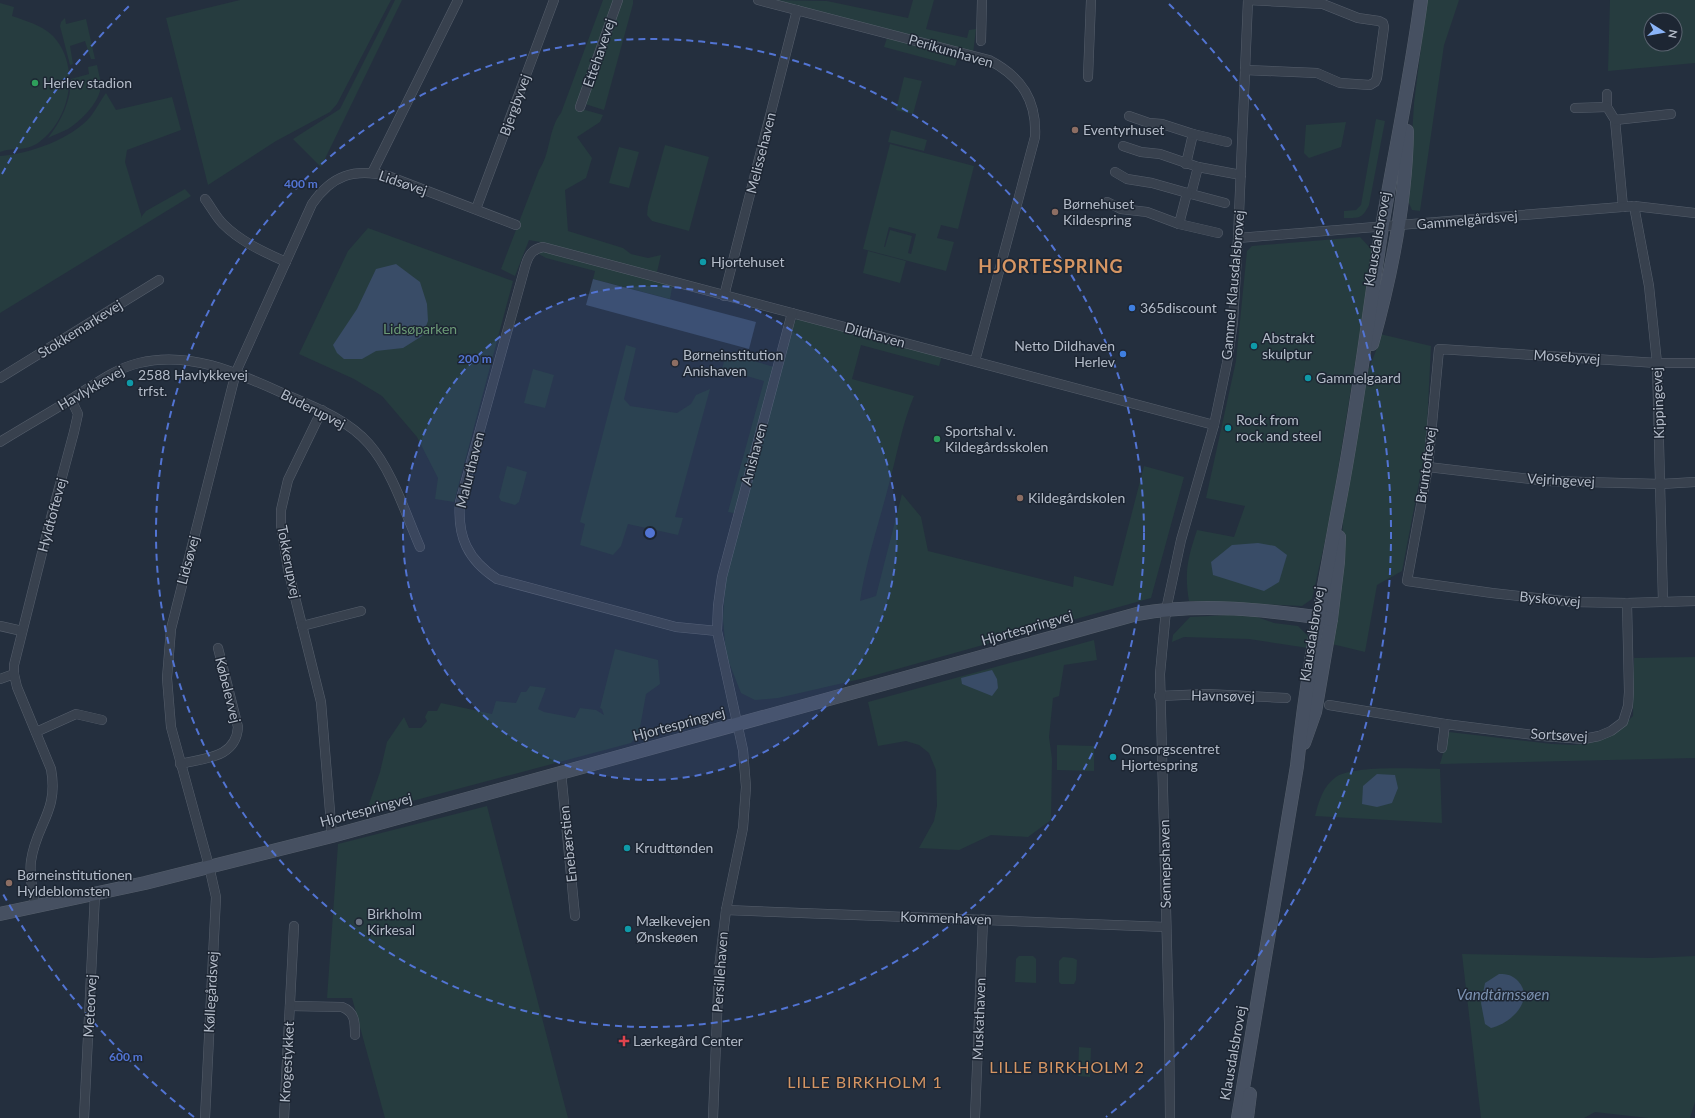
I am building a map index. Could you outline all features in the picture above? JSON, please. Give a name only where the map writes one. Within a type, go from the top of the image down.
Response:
[{"type":"street","points":[[372,173],[458,0]]},
{"type":"street","name":"Bjergbyvej","points":[[476,209],[554,0]]},
{"type":"street","name":"Ettehavevej","points":[[580,107],[618,0]]},
{"type":"street","name":"Perikumhaven","points":[[758,0],[989,60],[1002,67],[1016,78],[1026,91],[1036,122],[1035,138],[975,361]]},
{"type":"street","points":[[980,41],[982,0]]},
{"type":"street","points":[[1088,77],[1090,0]]},
{"type":"street","points":[[1245,70],[1317,73],[1340,83],[1370,85],[1375,82],[1377,78],[1384,27],[1383,23],[1379,21],[1358,18],[1323,4],[1248,0]]},
{"type":"street","name":"Gammel Klausdalsbrovej","points":[[1166,610],[1181,540],[1214,425],[1227,363],[1233,322],[1248,0]]},
{"type":"street","name":"Klausdalsbrovej","points":[[1238,1118],[1297,766],[1315,712],[1325,618],[1338,562],[1339,505],[1359,389],[1382,226],[1407,91],[1421,0]]},
{"type":"street","name":"Melissehaven","points":[[724,296],[797,10]]},
{"type":"street","name":"Klausdalsbrovej","points":[[1359,389],[1379,320],[1399,225],[1406,143],[1407,91]]},
{"type":"street","points":[[1607,94],[1607,107],[1615,120],[1623,207]]},
{"type":"street","points":[[1575,108],[1607,107]]},
{"type":"street","points":[[1615,120],[1671,114]]},
{"type":"street","points":[[1129,116],[1149,123],[1227,142]]},
{"type":"street","points":[[1186,164],[1193,134]]},
{"type":"street","points":[[1122,146],[1141,152],[1160,154],[1186,164],[1241,176]]},
{"type":"street","points":[[1179,224],[1198,167]]},
{"type":"street","name":"Lidsøvej","points":[[209,866],[171,727],[167,672],[171,629],[236,372],[309,211],[320,194],[329,185],[347,175],[359,172],[388,176],[516,225]]},
{"type":"street","points":[[1115,172],[1127,179],[1152,183],[1225,203]]},
{"type":"street","points":[[205,199],[222,223],[235,234],[252,246],[286,262]]},
{"type":"street","points":[[1107,202],[1121,209],[1147,212],[1179,224],[1218,233]]},
{"type":"street","name":"Gammelgårdsvej","points":[[1238,238],[1634,206],[1695,213]]},
{"type":"street","name":"Kippingevej","points":[[1634,206],[1649,286],[1657,363],[1663,602]]},
{"type":"street","name":"Dildhaven","points":[[536,249],[543,248],[1214,425]]},
{"type":"street","name":"Malurthaven","points":[[536,249],[530,254],[525,267],[460,502],[459,515],[463,541],[477,563],[498,579],[669,625],[694,630],[717,631]]},
{"type":"street","name":"Stokkemarkevej","points":[[0,378],[159,280]]},
{"type":"street","name":"Anishaven","points":[[717,631],[722,576],[792,313]]},
{"type":"street","name":"Mosebyvej","points":[[1440,349],[1657,363],[1695,363]]},
{"type":"street","name":"Bruntoftevej","points":[[1407,581],[1428,466],[1440,349]]},
{"type":"street","name":"Havlykkevej","points":[[0,442],[115,371],[145,362],[164,359],[183,360],[236,372]]},
{"type":"street","name":"Buderupvej","points":[[236,372],[322,410],[356,432],[379,458],[420,547]]},
{"type":"street","name":"Hyldtoftevej","points":[[35,907],[30,874],[31,861],[34,845],[49,813],[54,791],[51,769],[17,687],[14,674],[15,656],[78,414],[71,399]]},
{"type":"street","name":"Tokkerupvej","points":[[322,410],[288,480],[281,510],[282,541],[321,702],[332,836]]},
{"type":"street","name":"Vejringevej","points":[[1428,466],[1546,481],[1661,484],[1695,482]]},
{"type":"street","name":"Byskovvej","points":[[1407,581],[1572,602],[1627,603],[1695,601]]},
{"type":"street","name":"Sortsøvej","points":[[1329,705],[1445,724],[1584,739],[1599,736],[1611,731],[1623,722],[1628,706],[1627,603]]},
{"type":"street","name":"Hjortespringvej","points":[[0,914],[95,894],[332,836],[561,772],[737,726],[1130,616],[1188,607],[1240,608],[1325,618]]},
{"type":"street","name":"Sennepshaven","points":[[1166,610],[1159,696],[1170,1050],[1170,1118]]},
{"type":"street","points":[[302,626],[361,611]]},
{"type":"street","points":[[0,626],[22,631]]},
{"type":"street","points":[[717,631],[737,726]]},
{"type":"street","name":"Købelevvej","points":[[180,764],[222,754],[232,746],[238,736],[238,727],[218,648]]},
{"type":"street","points":[[0,679],[14,674]]},
{"type":"street","name":"Havnsøvej","points":[[1159,696],[1207,694],[1286,698]]},
{"type":"street","points":[[36,732],[76,714],[102,720]]},
{"type":"street","points":[[1442,748],[1445,724]]},
{"type":"street","name":"Hjortespringvej","points":[[737,726],[742,750],[745,780],[743,828]]},
{"type":"street","name":"Enebærstien","points":[[561,772],[575,916]]},
{"type":"street","name":"Persillehaven","points":[[714,1118],[719,968],[726,910],[743,828]]},
{"type":"street","name":"Køllegårdsvej","points":[[205,1118],[216,897],[209,866]]},
{"type":"street","name":"Meteorvej","points":[[84,1118],[95,894]]},
{"type":"street","name":"Kommenhaven","points":[[726,910],[1166,927]]},
{"type":"street","name":"Muskathaven","points":[[975,1118],[983,919]]},
{"type":"street","name":"Krogestykket","points":[[284,1118],[294,926]]},
{"type":"street","name":"Klausdalsbrovej","points":[[1247,1118],[1259,993]]},
{"type":"street","name":"Krogestykket","points":[[290,1006],[346,1009],[354,1018],[355,1035]]},
{"type":"green space","points":[[240,0],[391,0],[337,104],[330,112],[276,141],[208,185],[166,18]]},
{"type":"green space","points":[[395,0],[402,0],[321,167],[293,139],[340,109]]},
{"type":"green space","points":[[603,0],[616,0],[578,108],[603,115],[600,122],[577,137],[592,158],[586,178],[565,190],[568,231],[623,248],[631,254],[648,258],[661,255],[657,272],[674,277],[670,299],[593,279],[595,271],[546,258],[537,253],[540,242],[529,240],[515,276],[501,269],[539,170],[546,156],[554,126],[561,113]]},
{"type":"green space","points":[[623,0],[633,0],[633,4],[604,110],[585,104]]},
{"type":"green space","points":[[771,0],[827,1],[908,18],[913,0],[934,0],[926,29],[967,38],[969,30],[976,29],[973,54]]},
{"type":"green space","points":[[1427,0],[1459,0],[1444,45],[1420,211],[1412,210],[1408,201],[1414,103]]},
{"type":"green space","points":[[1610,0],[1695,0],[1695,63],[1608,71]]},
{"type":"green space","name":"Herlev stadion","points":[[0,3],[14,7],[12,16],[39,26],[53,36],[62,48],[67,62],[69,77],[65,107],[58,121],[49,133],[38,143],[28,148],[0,152]]},
{"type":"green space","points":[[65,18],[66,24],[86,19],[95,59],[91,59],[85,41],[70,46],[73,64],[70,65],[60,26],[61,22]]},
{"type":"green space","points":[[887,38],[958,57],[955,66],[884,47]]},
{"type":"green space","points":[[97,65],[101,84],[98,97],[90,110],[68,129],[48,138],[57,125],[67,103],[71,87],[71,79],[89,74],[88,67]]},
{"type":"green space","points":[[904,77],[922,81],[913,114],[896,110]]},
{"type":"green space","points":[[106,93],[116,110],[172,97],[181,130],[127,150],[125,162],[142,218],[146,211],[185,189],[191,196],[0,313],[0,156],[37,149],[73,132],[91,116]]},
{"type":"green space","points":[[1376,119],[1385,121],[1369,205],[1360,217],[1344,218],[1344,211],[1356,210],[1361,205]]},
{"type":"green space","points":[[1346,122],[1341,147],[1309,158],[1304,153],[1306,125]]},
{"type":"green space","points":[[891,130],[927,140],[924,151],[888,142]]},
{"type":"green space","points":[[890,144],[974,166],[958,229],[941,225],[937,238],[954,242],[946,271],[863,249]],"holes":[[[889,227],[916,234],[911,254],[908,253],[912,236],[890,230],[884,247]]]},
{"type":"green space","points":[[665,145],[709,157],[689,231],[652,221],[647,215],[648,206]]},
{"type":"green space","points":[[619,147],[639,152],[629,188],[609,183]]},
{"type":"green space","name":"Lidsøparken","points":[[368,228],[513,281],[454,502],[435,499],[438,478],[417,437],[382,396],[354,379],[299,354],[348,251]]},
{"type":"green space","points":[[1360,237],[1373,251],[1331,514],[1312,599],[1302,606],[1189,601],[1187,573],[1191,549],[1197,530],[1234,537],[1245,506],[1206,498],[1236,361],[1247,251],[1252,246]]},
{"type":"green space","points":[[868,251],[906,261],[900,283],[863,273]]},
{"type":"green space","points":[[797,319],[942,356],[939,366],[861,345],[852,379],[914,396],[903,429],[869,557],[860,601],[876,596],[902,494],[921,517],[928,551],[1073,587],[1074,576],[1113,586],[1144,466],[1184,477],[1151,598],[865,678],[778,698],[755,700],[741,693],[726,655],[723,618],[726,575],[744,515],[728,512],[764,381],[722,369],[726,353],[781,369],[792,326]]},
{"type":"green space","points":[[1380,334],[1431,346],[1426,446],[1402,571],[1377,585],[1365,652],[1332,644],[1342,564],[1343,502],[1363,384],[1377,348]]},
{"type":"green space","points":[[626,345],[636,348],[624,399],[630,406],[677,413],[691,404],[696,395],[710,389],[675,517],[683,518],[678,535],[628,524],[621,546],[613,555],[580,545],[585,524],[580,522]]},
{"type":"green space","points":[[533,369],[554,375],[545,408],[524,403]]},
{"type":"green space","points":[[507,466],[527,472],[519,502],[515,505],[501,501],[499,497]]},
{"type":"green space","points":[[1228,615],[1257,617],[1274,623],[1298,626],[1308,636],[1308,648],[1249,639],[1184,637],[1172,642],[1173,635],[1190,617]]},
{"type":"green space","points":[[1094,640],[1097,660],[1064,665],[1059,696],[1053,698],[1049,737],[1052,759],[1051,820],[1028,837],[991,835],[959,850],[919,848],[934,821],[937,806],[936,770],[929,753],[919,745],[906,741],[878,746],[868,702]]},
{"type":"green space","points":[[615,649],[658,660],[660,684],[646,694],[639,733],[631,743],[371,812],[369,804],[380,772],[387,742],[404,717],[409,728],[421,728],[427,721],[425,717],[428,711],[437,711],[441,703],[492,714],[496,701],[516,703],[521,692],[526,692],[530,686],[546,688],[538,709],[544,712],[575,718],[580,708],[596,710],[604,715],[602,709],[600,708]]},
{"type":"green space","points":[[1695,657],[1695,758],[1440,764],[1449,732],[1552,744],[1575,745],[1595,742],[1616,732],[1633,716],[1634,658]]},
{"type":"green space","points":[[1057,745],[1094,746],[1094,771],[1057,770]]},
{"type":"green space","points":[[1386,768],[1440,769],[1442,823],[1315,816],[1320,799],[1325,789],[1336,777],[1345,773]]},
{"type":"green space","points":[[487,806],[568,1118],[385,1118],[352,998],[327,998],[338,844]]},
{"type":"green space","points":[[1462,954],[1651,958],[1695,956],[1695,1102],[1690,1118],[1648,1118],[1595,1112],[1584,1118],[1481,1118]]},
{"type":"green space","points":[[1019,956],[1033,956],[1036,959],[1036,983],[1015,982],[1016,959]]},
{"type":"green space","points":[[1063,957],[1077,960],[1076,980],[1074,984],[1061,984],[1059,982],[1059,961]]},
{"type":"green space","points":[[1079,1047],[1091,1048],[1090,1077],[1078,1076]]},
{"type":"water","points":[[396,264],[420,282],[427,304],[428,321],[422,336],[403,348],[376,351],[362,359],[344,359],[337,353],[333,345],[357,309],[376,269]]},
{"type":"water","points":[[593,279],[756,322],[749,349],[586,305]]},
{"type":"water","points":[[1258,543],[1275,546],[1287,555],[1279,582],[1264,591],[1213,575],[1211,562],[1232,545]]},
{"type":"water","points":[[992,670],[997,679],[998,688],[992,696],[962,684],[961,678]]},
{"type":"water","points":[[1377,774],[1395,775],[1398,788],[1392,803],[1377,807],[1362,804],[1363,786]]},
{"type":"water","name":"Vandtårnssøen","points":[[1499,974],[1510,975],[1516,979],[1523,988],[1524,996],[1522,1003],[1513,1016],[1506,1022],[1491,1028],[1485,1024],[1481,1003],[1485,983]]},
{"type":"place","name":"Herlev stadion","points":[[35,83]]},
{"type":"place","name":"Eventyrhuset","points":[[1075,130]]},
{"type":"place","name":"Børnehuset Kildespring","points":[[1055,212]]},
{"type":"place","name":"Hjortehuset","points":[[703,262]]},
{"type":"place","name":"365discount","points":[[1132,308]]},
{"type":"place","name":"Abstrakt skulptur","points":[[1254,346]]},
{"type":"place","name":"Netto Dildhaven Herlev","points":[[1123,354]]},
{"type":"place","name":"Børneinstitution Anishaven","points":[[675,363]]},
{"type":"place","name":"Gammelgaard","points":[[1308,378]]},
{"type":"place","name":"2588 Havlykkevej trfst.","points":[[130,383]]},
{"type":"place","name":"Rock from rock and steel","points":[[1228,428]]},
{"type":"place","name":"Sportshal v. Kildegårdsskolen","points":[[937,439]]},
{"type":"place","name":"Kildegårdskolen","points":[[1020,498]]},
{"type":"place","name":"Omsorgscentret Hjortespring","points":[[1113,757]]},
{"type":"place","name":"Krudttønden","points":[[627,848]]},
{"type":"place","name":"Børneinstitutionen Hyldeblomsten","points":[[9,883]]},
{"type":"place","name":"Birkholm Kirkesal","points":[[359,922]]},
{"type":"place","name":"Mælkevejen Ønskeøen","points":[[628,929]]},
{"type":"place","name":"Lærkegård Center","points":[[624,1041]]},
{"type":"district","name":"HJORTESPRING","points":[[1051,267]]},
{"type":"district","name":"LILLE BIRKHOLM 2","points":[[1067,1067]]},
{"type":"district","name":"LILLE BIRKHOLM 1","points":[[865,1082]]}]
